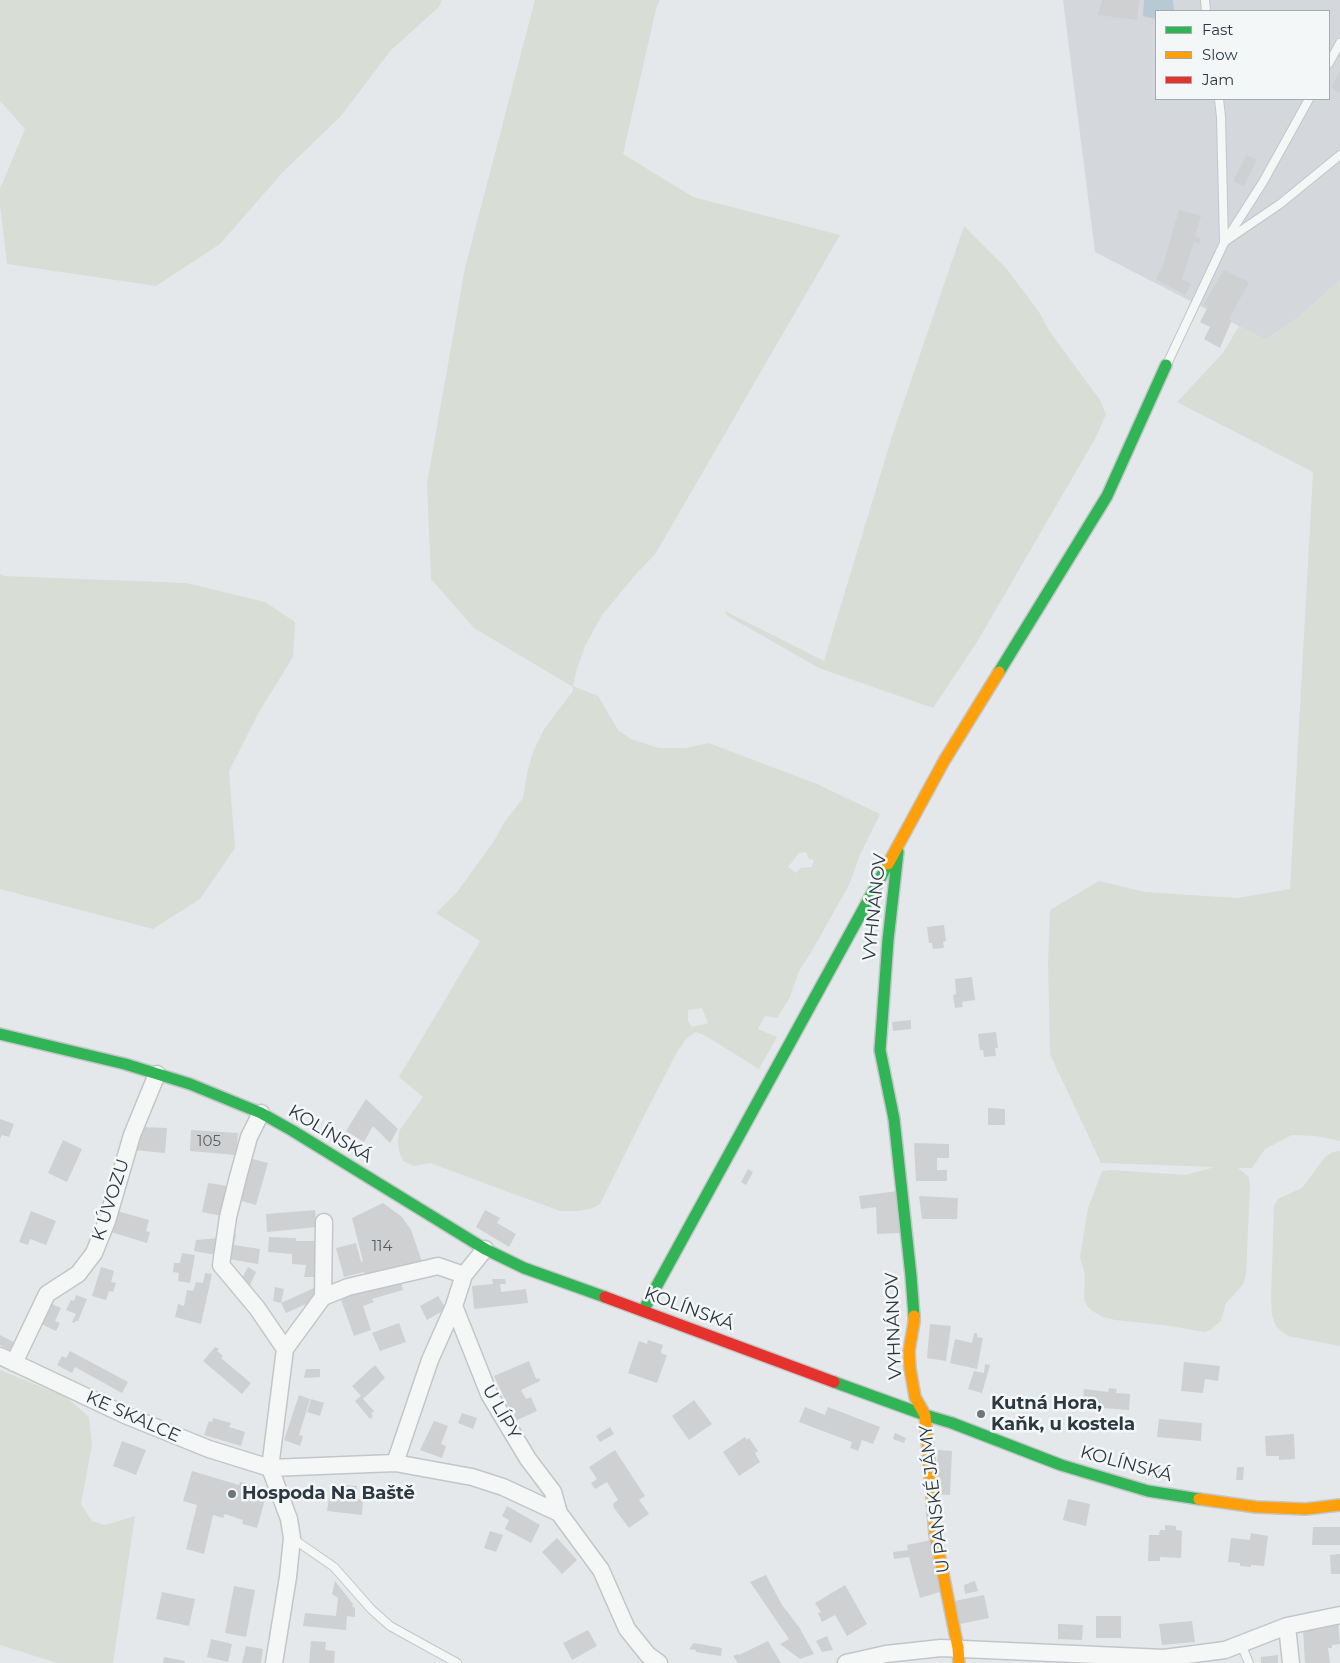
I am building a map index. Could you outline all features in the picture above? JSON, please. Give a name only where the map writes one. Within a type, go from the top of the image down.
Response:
[{"type":"street","points":[[899,842],[944,761],[1107,496],[1166,366]]},
{"type":"street","name":"VYHNÁNOV","points":[[643,1311],[899,842]]},
{"type":"street","name":"VYHNÁNOV","points":[[899,842],[888,940],[880,1050],[894,1119],[911,1276],[914,1322],[909,1351],[910,1368],[915,1397],[925,1415]]},
{"type":"street","name":"KOLÍNSKÁ","points":[[0,1034],[125,1064],[190,1084],[261,1113],[485,1249],[524,1268],[925,1415],[952,1423],[1061,1465],[1148,1491],[1256,1507],[1306,1508],[1340,1505]]},
{"type":"street","name":"K ÚVOZU","points":[[7,1359],[47,1294],[78,1274],[94,1253],[107,1221],[132,1135],[157,1074]]},
{"type":"street","points":[[261,1113],[249,1137],[238,1177],[228,1217],[221,1265],[257,1308],[285,1350]]},
{"type":"street","points":[[323,1297],[324,1222]]},
{"type":"street","points":[[395,1463],[430,1360],[454,1306],[464,1275],[485,1249]]},
{"type":"street","points":[[274,1663],[288,1577],[292,1538],[289,1519],[270,1468],[285,1350],[323,1297],[348,1287],[438,1266],[464,1275]]},
{"type":"street","name":"U LÍPY","points":[[454,1306],[489,1394],[528,1459],[552,1492],[559,1513]]},
{"type":"street","name":"KE SKALCE","points":[[7,1359],[125,1415],[209,1449],[270,1468]]},
{"type":"street","name":"U PANSKÉ JÁMY","points":[[925,1415],[935,1534],[958,1656]]},
{"type":"street","points":[[270,1468],[395,1463],[480,1479],[504,1487],[559,1513],[601,1570],[627,1629],[648,1655],[659,1663]]},
{"type":"street","points":[[846,1663],[886,1654],[941,1648],[958,1656],[1164,1660],[1225,1650],[1287,1626],[1340,1615]]},
{"type":"street","points":[[1287,1626],[1291,1663]]},
{"type":"lane","points":[[1330,61],[1340,43]]},
{"type":"lane","points":[[1218,100],[1221,116],[1224,243]]},
{"type":"lane","points":[[1166,366],[1224,243],[1264,182],[1308,100]]},
{"type":"lane","points":[[1224,243],[1280,204],[1340,155]]},
{"type":"lane","points":[[292,1538],[334,1567],[371,1609],[390,1626],[457,1663]]},
{"type":"lane","points":[[1241,1644],[1249,1663]]},
{"type":"shaded area","points":[[0,0],[442,0],[439,7],[391,50],[341,116],[282,173],[220,244],[156,286],[7,264],[0,189],[25,129],[0,101]]},
{"type":"shaded area","points":[[535,0],[660,0],[656,9],[623,154],[693,197],[840,235],[656,553],[602,615],[585,646],[573,686],[598,696],[618,730],[631,739],[659,748],[685,748],[709,743],[817,784],[880,814],[859,857],[850,883],[799,971],[790,997],[777,1018],[765,1016],[758,1029],[777,1037],[759,1069],[704,1035],[696,1032],[687,1038],[677,1052],[600,1204],[590,1209],[577,1211],[560,1211],[430,1163],[414,1166],[403,1161],[399,1151],[399,1131],[423,1097],[399,1077],[480,941],[436,913],[458,891],[523,798],[533,752],[544,729],[573,691],[573,687],[474,628],[431,579],[427,483],[465,268]],"holes":[[[806,852],[809,859],[814,860],[812,867],[800,868],[796,873],[788,867],[799,853]],[[702,1008],[708,1023],[692,1027],[688,1021],[688,1010]]]},
{"type":"shaded area","points":[[1063,0],[1340,0],[1340,280],[1299,317],[1266,340],[1095,252]]},
{"type":"shaded area","points":[[1144,0],[1173,0],[1174,10],[1155,10],[1155,19],[1143,16]]},
{"type":"shaded area","points":[[964,226],[1006,268],[1100,400],[1106,414],[1095,439],[977,642],[933,708],[819,668],[726,615],[725,611],[824,661],[893,433]]},
{"type":"shaded area","points":[[1340,280],[1340,1141],[1316,1136],[1292,1135],[1265,1149],[1252,1168],[1238,1168],[1249,1177],[1250,1187],[1246,1274],[1244,1283],[1226,1303],[1221,1321],[1210,1330],[1204,1332],[1171,1326],[1115,1320],[1094,1312],[1084,1300],[1085,1275],[1080,1257],[1088,1208],[1102,1171],[1185,1175],[1215,1167],[1101,1163],[1050,1054],[1048,962],[1050,910],[1099,881],[1145,892],[1237,898],[1290,889],[1313,472],[1177,402],[1223,353],[1239,326],[1266,340],[1299,317]]},
{"type":"shaded area","points":[[0,574],[5,576],[186,583],[265,602],[295,622],[293,657],[259,712],[229,771],[235,848],[200,899],[153,929],[0,889]]},
{"type":"shaded area","points":[[1340,1151],[1340,1346],[1288,1336],[1282,1332],[1276,1326],[1272,1315],[1271,1298],[1274,1206],[1278,1199],[1302,1188],[1326,1156]]},
{"type":"shaded area","points":[[0,1370],[66,1397],[89,1417],[92,1445],[81,1504],[92,1521],[105,1525],[135,1516],[113,1663],[57,1663],[0,1645]]},
{"type":"building","points":[[1102,0],[1139,0],[1137,20],[1098,15]]},
{"type":"building","points":[[1340,71],[1340,93],[1331,87]]},
{"type":"building","points":[[1246,155],[1257,160],[1244,186],[1233,181]]},
{"type":"building","points":[[1179,210],[1201,216],[1195,236],[1201,238],[1199,244],[1194,242],[1182,279],[1191,284],[1185,295],[1156,279],[1162,268]]},
{"type":"building","points":[[1224,270],[1249,282],[1229,319],[1232,320],[1220,348],[1204,339],[1210,327],[1200,322],[1208,307],[1203,305]]},
{"type":"building","points":[[944,925],[946,941],[943,942],[944,948],[933,949],[932,943],[929,943],[927,927]]},
{"type":"building","points":[[972,977],[975,1000],[962,1002],[963,1007],[955,1008],[953,995],[956,994],[955,979]]},
{"type":"building","points":[[911,1020],[911,1029],[893,1031],[892,1022]]},
{"type":"building","points":[[996,1032],[998,1048],[995,1048],[996,1056],[984,1057],[983,1050],[980,1050],[978,1034]]},
{"type":"building","points":[[366,1099],[398,1129],[390,1143],[373,1126],[364,1142],[346,1131]]},
{"type":"building","points":[[988,1108],[1005,1109],[1005,1125],[988,1125]]},
{"type":"building","points":[[0,1119],[14,1124],[9,1137],[2,1135],[0,1139]]},
{"type":"building","points":[[141,1127],[167,1128],[165,1153],[134,1150]]},
{"type":"building","points":[[191,1130],[238,1133],[236,1155],[190,1151]]},
{"type":"building","points":[[63,1140],[82,1149],[67,1182],[48,1173]]},
{"type":"building","points":[[914,1143],[949,1144],[949,1158],[937,1158],[937,1170],[947,1170],[947,1181],[916,1181]]},
{"type":"building","points":[[249,1158],[268,1163],[256,1205],[238,1200]]},
{"type":"building","points":[[748,1169],[753,1172],[746,1185],[741,1182]]},
{"type":"building","points":[[208,1183],[228,1186],[222,1216],[202,1212]]},
{"type":"building","points":[[898,1191],[900,1233],[877,1234],[876,1207],[861,1209],[859,1196]]},
{"type":"building","points":[[919,1196],[958,1198],[957,1219],[922,1219]]},
{"type":"building","points":[[383,1203],[402,1217],[411,1230],[422,1262],[366,1276],[364,1272],[344,1277],[336,1248],[356,1243],[361,1262],[363,1261],[352,1218]]},
{"type":"building","points":[[315,1210],[317,1227],[267,1232],[266,1214]]},
{"type":"building","points":[[485,1210],[500,1218],[497,1223],[516,1234],[509,1247],[476,1227]]},
{"type":"building","points":[[31,1211],[56,1221],[46,1245],[30,1239],[28,1245],[19,1242]]},
{"type":"building","points":[[117,1211],[149,1220],[146,1231],[150,1232],[147,1243],[111,1232]]},
{"type":"building","points":[[232,1234],[236,1234],[234,1245],[260,1249],[258,1264],[229,1259]]},
{"type":"building","points":[[269,1237],[296,1238],[296,1241],[319,1241],[317,1277],[304,1277],[306,1265],[292,1264],[292,1254],[268,1252]]},
{"type":"building","points":[[219,1238],[216,1255],[194,1251],[196,1240]]},
{"type":"building","points":[[182,1253],[195,1255],[190,1283],[178,1281],[179,1273],[173,1272],[174,1263],[180,1263]]},
{"type":"building","points":[[101,1267],[114,1271],[111,1282],[116,1283],[113,1292],[109,1291],[106,1300],[92,1296]]},
{"type":"building","points":[[248,1267],[256,1272],[250,1285],[241,1280]]},
{"type":"building","points":[[205,1273],[212,1274],[201,1324],[175,1317],[178,1304],[184,1306],[187,1290],[193,1291],[196,1282],[203,1283]]},
{"type":"building","points":[[400,1279],[403,1290],[372,1299],[374,1302],[363,1306],[371,1330],[354,1336],[341,1300],[347,1296]]},
{"type":"building","points":[[492,1279],[505,1279],[506,1284],[500,1284],[501,1292],[526,1289],[528,1303],[474,1309],[472,1286],[493,1284]]},
{"type":"building","points":[[275,1287],[284,1289],[281,1303],[273,1301]]},
{"type":"building","points":[[316,1287],[315,1300],[286,1313],[281,1303]]},
{"type":"building","points":[[76,1295],[87,1299],[78,1321],[74,1323],[72,1322],[76,1314],[66,1310],[71,1300],[74,1301]]},
{"type":"building","points":[[438,1296],[446,1309],[427,1320],[420,1306]]},
{"type":"building","points":[[50,1303],[61,1308],[55,1321],[60,1323],[56,1331],[41,1324]]},
{"type":"building","points":[[399,1323],[406,1342],[380,1351],[372,1333]]},
{"type":"building","points":[[930,1324],[951,1326],[946,1361],[927,1358]]},
{"type":"building","points":[[974,1333],[977,1333],[977,1337],[983,1338],[977,1369],[950,1363],[955,1339],[972,1343]]},
{"type":"building","points":[[0,1335],[14,1342],[10,1350],[0,1345]]},
{"type":"building","points":[[648,1340],[663,1345],[662,1354],[667,1355],[657,1383],[628,1373],[639,1341],[647,1344]]},
{"type":"building","points":[[215,1347],[219,1349],[217,1351],[223,1356],[221,1358],[251,1383],[242,1394],[203,1361]]},
{"type":"building","points":[[70,1351],[128,1382],[122,1393],[75,1367],[72,1373],[57,1365],[62,1356],[66,1358]]},
{"type":"building","points":[[529,1361],[536,1379],[539,1378],[540,1381],[521,1390],[526,1399],[531,1397],[537,1411],[515,1421],[494,1376]]},
{"type":"building","points":[[1184,1362],[1220,1366],[1218,1381],[1205,1379],[1203,1393],[1181,1391]]},
{"type":"building","points":[[985,1364],[990,1365],[982,1393],[968,1389],[974,1371],[984,1373]]},
{"type":"building","points":[[375,1365],[385,1378],[363,1399],[374,1411],[370,1419],[355,1401],[361,1396],[352,1386]]},
{"type":"building","points":[[306,1369],[320,1369],[320,1377],[304,1378]]},
{"type":"building","points":[[1109,1388],[1117,1389],[1116,1393],[1130,1394],[1129,1410],[1090,1407],[1090,1410],[1071,1409],[1072,1400],[1083,1401],[1084,1389],[1108,1392]]},
{"type":"building","points":[[299,1395],[310,1399],[299,1435],[303,1436],[300,1446],[284,1440]]},
{"type":"building","points":[[311,1399],[324,1403],[320,1416],[307,1412]]},
{"type":"building","points":[[694,1400],[712,1424],[689,1440],[672,1416]]},
{"type":"building","points":[[805,1407],[825,1415],[828,1407],[880,1427],[873,1444],[862,1440],[858,1451],[850,1448],[852,1442],[799,1422]]},
{"type":"building","points":[[462,1413],[477,1418],[473,1429],[458,1423]]},
{"type":"building","points":[[213,1418],[231,1423],[229,1427],[245,1432],[241,1446],[204,1435],[209,1421],[212,1422]]},
{"type":"building","points":[[1159,1419],[1202,1423],[1201,1441],[1157,1437]]},
{"type":"building","points":[[434,1421],[448,1426],[441,1444],[446,1446],[442,1458],[420,1450]]},
{"type":"building","points":[[610,1427],[614,1434],[600,1442],[596,1436]]},
{"type":"building","points":[[895,1433],[906,1438],[904,1443],[893,1439]]},
{"type":"building","points":[[1294,1434],[1295,1459],[1279,1460],[1279,1456],[1266,1456],[1265,1436]]},
{"type":"building","points":[[745,1437],[747,1440],[749,1438],[758,1451],[755,1453],[760,1462],[739,1476],[723,1452]]},
{"type":"building","points":[[122,1441],[146,1450],[136,1475],[113,1466]]},
{"type":"building","points":[[615,1450],[645,1496],[639,1500],[649,1514],[629,1528],[614,1508],[613,1504],[618,1500],[607,1482],[595,1489],[591,1483],[597,1479],[589,1467]]},
{"type":"building","points":[[938,1450],[952,1451],[950,1495],[935,1494]]},
{"type":"building","points":[[1237,1467],[1244,1467],[1243,1480],[1236,1480]]},
{"type":"building","points":[[1153,1468],[1168,1470],[1167,1479],[1152,1477]]},
{"type":"building","points":[[192,1471],[239,1485],[240,1482],[268,1489],[257,1528],[242,1524],[243,1520],[225,1514],[223,1518],[213,1515],[204,1554],[186,1549],[197,1505],[183,1501]]},
{"type":"building","points":[[331,1484],[357,1486],[356,1499],[363,1499],[362,1515],[327,1511]]},
{"type":"building","points":[[1068,1499],[1090,1504],[1086,1526],[1063,1520]]},
{"type":"building","points":[[507,1506],[540,1525],[531,1543],[505,1529],[509,1520],[502,1516]]},
{"type":"building","points":[[1165,1525],[1176,1526],[1176,1530],[1182,1531],[1181,1558],[1160,1557],[1160,1561],[1148,1561],[1149,1535],[1159,1535],[1160,1530],[1165,1530]]},
{"type":"building","points":[[1313,1527],[1340,1527],[1340,1545],[1312,1545]]},
{"type":"building","points":[[490,1531],[503,1535],[496,1552],[484,1548]]},
{"type":"building","points":[[1251,1533],[1268,1536],[1264,1566],[1240,1566],[1240,1563],[1228,1562],[1231,1538],[1250,1540]]},
{"type":"building","points":[[557,1538],[577,1560],[562,1574],[542,1552]]},
{"type":"building","points":[[931,1540],[940,1592],[920,1598],[909,1557],[894,1559],[893,1552],[908,1550],[907,1545]]},
{"type":"building","points":[[1340,1554],[1340,1574],[1331,1574],[1330,1555]]},
{"type":"building","points":[[766,1575],[782,1605],[799,1627],[814,1654],[800,1659],[780,1644],[789,1639],[750,1582]]},
{"type":"building","points":[[335,1581],[355,1608],[355,1617],[347,1616],[346,1630],[303,1626],[305,1613],[336,1616],[338,1598],[332,1594]]},
{"type":"building","points":[[975,1581],[978,1591],[965,1594],[964,1585]]},
{"type":"building","points":[[845,1585],[867,1624],[847,1636],[835,1615],[822,1622],[818,1613],[821,1612],[815,1603]]},
{"type":"building","points":[[234,1586],[255,1590],[246,1637],[225,1633]]},
{"type":"building","points":[[162,1592],[195,1599],[189,1626],[156,1619]]},
{"type":"building","points":[[984,1595],[989,1618],[955,1625],[950,1602]]},
{"type":"building","points":[[1096,1616],[1121,1616],[1121,1638],[1096,1638]]},
{"type":"building","points":[[1192,1621],[1195,1642],[1162,1645],[1159,1624]]},
{"type":"building","points":[[1338,1621],[1340,1644],[1332,1645],[1332,1648],[1328,1648],[1330,1663],[1305,1663],[1303,1627]]},
{"type":"building","points":[[1058,1624],[1083,1625],[1082,1640],[1058,1639]]},
{"type":"building","points":[[588,1630],[597,1646],[572,1660],[563,1643]]},
{"type":"building","points":[[827,1636],[833,1650],[822,1652],[816,1641]]},
{"type":"building","points":[[211,1639],[232,1644],[228,1662],[207,1657]]},
{"type":"building","points":[[311,1641],[326,1642],[325,1650],[335,1651],[334,1663],[309,1663]]},
{"type":"building","points":[[768,1641],[781,1663],[738,1663],[733,1656],[739,1655]]},
{"type":"building","points":[[694,1643],[722,1648],[721,1656],[689,1649]]},
{"type":"building","points":[[246,1646],[263,1649],[261,1663],[242,1663]]},
{"type":"building","points":[[1278,1655],[1278,1663],[1261,1663],[1261,1657]]},
{"type":"building","points":[[164,1657],[185,1661],[185,1663],[163,1663]]},
{"type":"traffic: fast","points":[[999,672],[1107,496],[1166,365]]},
{"type":"traffic: fast","points":[[898,852],[888,940],[880,1050],[894,1119],[914,1316]]},
{"type":"traffic: fast","points":[[643,1311],[888,864]]},
{"type":"traffic: fast","points":[[0,1034],[125,1064],[190,1084],[261,1113],[485,1249],[524,1268],[605,1297]]},
{"type":"traffic: fast","points":[[834,1382],[952,1423],[1061,1465],[1148,1491],[1199,1499]]},
{"type":"traffic: slow","points":[[888,864],[944,761],[999,672]]},
{"type":"traffic: slow","points":[[914,1316],[909,1351],[910,1368],[915,1397],[925,1415],[935,1534],[958,1648],[959,1663]]},
{"type":"traffic: slow","points":[[1199,1499],[1256,1507],[1306,1509],[1340,1505]]},
{"type":"traffic: jam","points":[[605,1297],[834,1382]]},
{"type":"place","name":"Kutná Hora, Kaňk, u kostela","points":[[981,1414]]},
{"type":"place","name":"Hospoda Na Baště","points":[[232,1494]]}]
